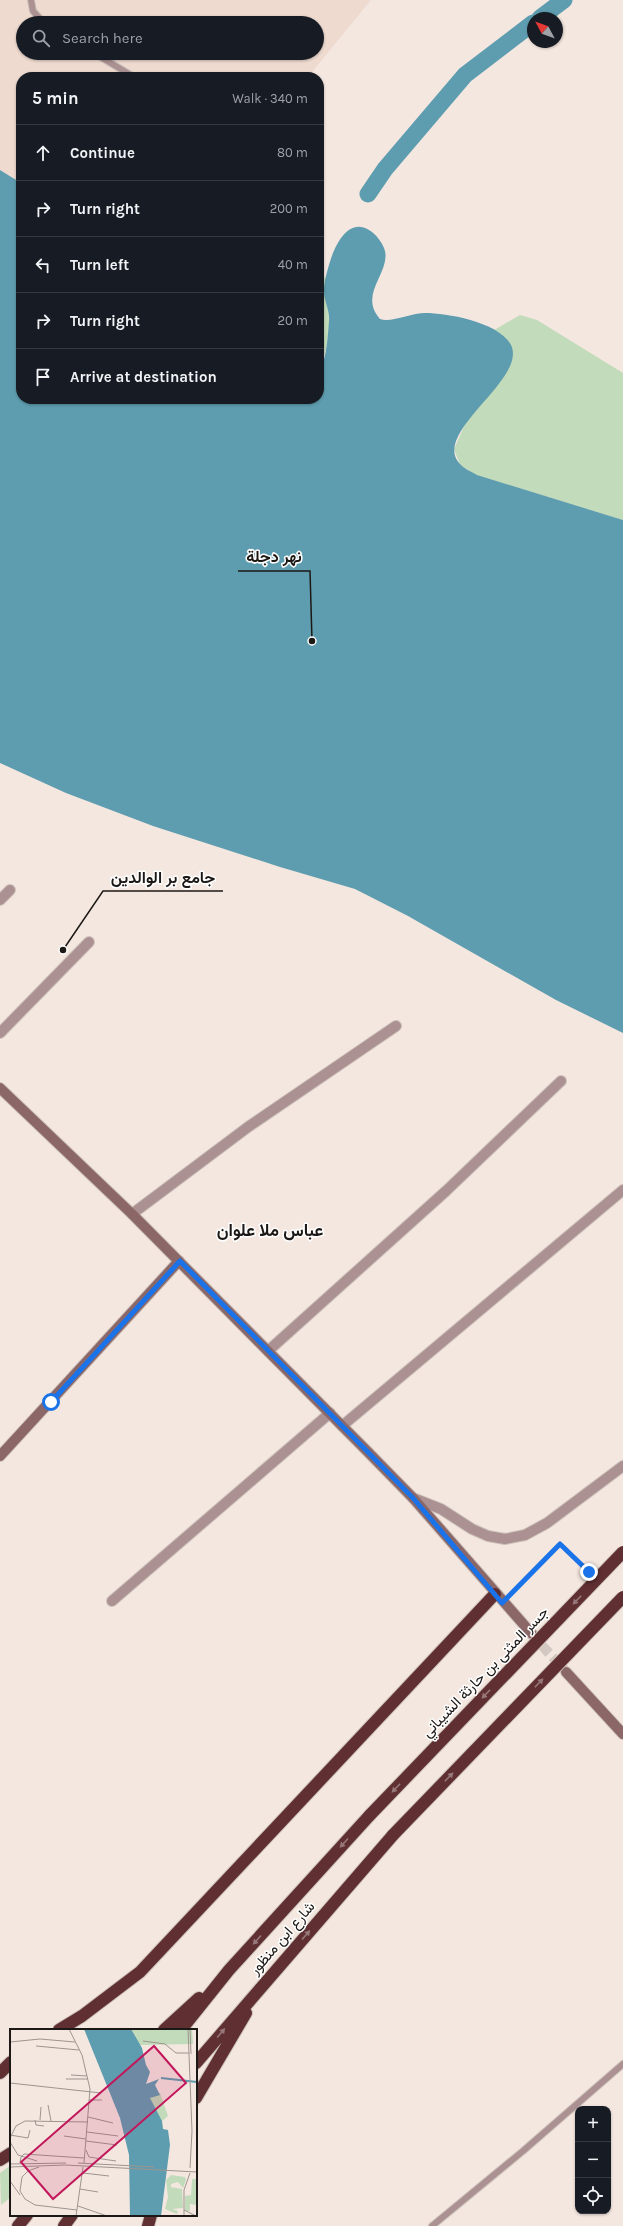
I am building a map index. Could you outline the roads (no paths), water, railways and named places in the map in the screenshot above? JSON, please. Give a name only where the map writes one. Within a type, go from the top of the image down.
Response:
[{"type":"highway","name":"جسر المثنى بن حارثة الشيباني","points":[[370,1815],[623,1552]]},
{"type":"highway","name":"شارع ابن منظور","points":[[197,2062],[393,1835],[623,1597]]},
{"type":"highway","points":[[61,2029],[82,2016],[140,1972],[499,1598]]},
{"type":"highway","name":"شارع ابن منظور","points":[[182,2029],[229,1970],[370,1815]]},
{"type":"highway","points":[[165,2029],[229,1970]]},
{"type":"highway","points":[[197,2096],[262,1985]]},
{"type":"highway","points":[[0,2073],[10,2063]]},
{"type":"highway","points":[[0,2160],[10,2154]]},
{"type":"highway","points":[[18,2226],[26,2216]]},
{"type":"highway","points":[[64,2226],[71,2216]]},
{"type":"highway","points":[[148,2226],[151,2216]]},
{"type":"street","points":[[0,900],[10,890]]},
{"type":"street","points":[[0,1033],[89,942]]},
{"type":"street","points":[[132,1214],[248,1127],[396,1026]]},
{"type":"street","points":[[268,1351],[446,1190],[561,1081]]},
{"type":"street","points":[[0,1088],[180,1261],[413,1498],[532,1634]]},
{"type":"street","points":[[342,1426],[623,1190]]},
{"type":"street","points":[[0,1456],[180,1261]]},
{"type":"street","points":[[112,1601],[330,1413]]},
{"type":"street","points":[[413,1498],[441,1509],[472,1529],[488,1536],[505,1539],[524,1535],[547,1522],[623,1466]]},
{"type":"street","points":[[566,1672],[621,1728]]},
{"type":"lane","points":[[31,0],[34,11],[38,16]]},
{"type":"lane","points":[[106,60],[126,72]]},
{"type":"lane","points":[[432,2226],[523,2151],[623,2064]]},
{"type":"water","points":[[0,170],[16,180],[16,404],[324,404],[324,358],[329,321],[324,296],[325,280],[331,257],[343,236],[350,229],[359,227],[369,230],[374,233],[381,242],[385,251],[383,268],[373,293],[372,301],[374,310],[380,319],[390,320],[419,313],[435,313],[459,317],[472,320],[496,330],[505,337],[511,345],[512,359],[506,374],[457,438],[454,452],[461,465],[477,475],[623,520],[623,1033],[556,1000],[408,916],[355,889],[280,867],[153,826],[66,793],[0,763]]},
{"type":"waterway","points":[[548,12],[564,0]]},
{"type":"waterway","points":[[368,194],[385,169],[465,75],[527,28]]},
{"type":"tunnel","points":[[532,1635],[564,1669]]},
{"type":"place","name":"نهر دجلة","points":[[312,641]]},
{"type":"place","name":"جامع بر الوالدين","points":[[63,950]]},
{"type":"district","name":"عباس ملا علوان","points":[[270,1230]]}]
